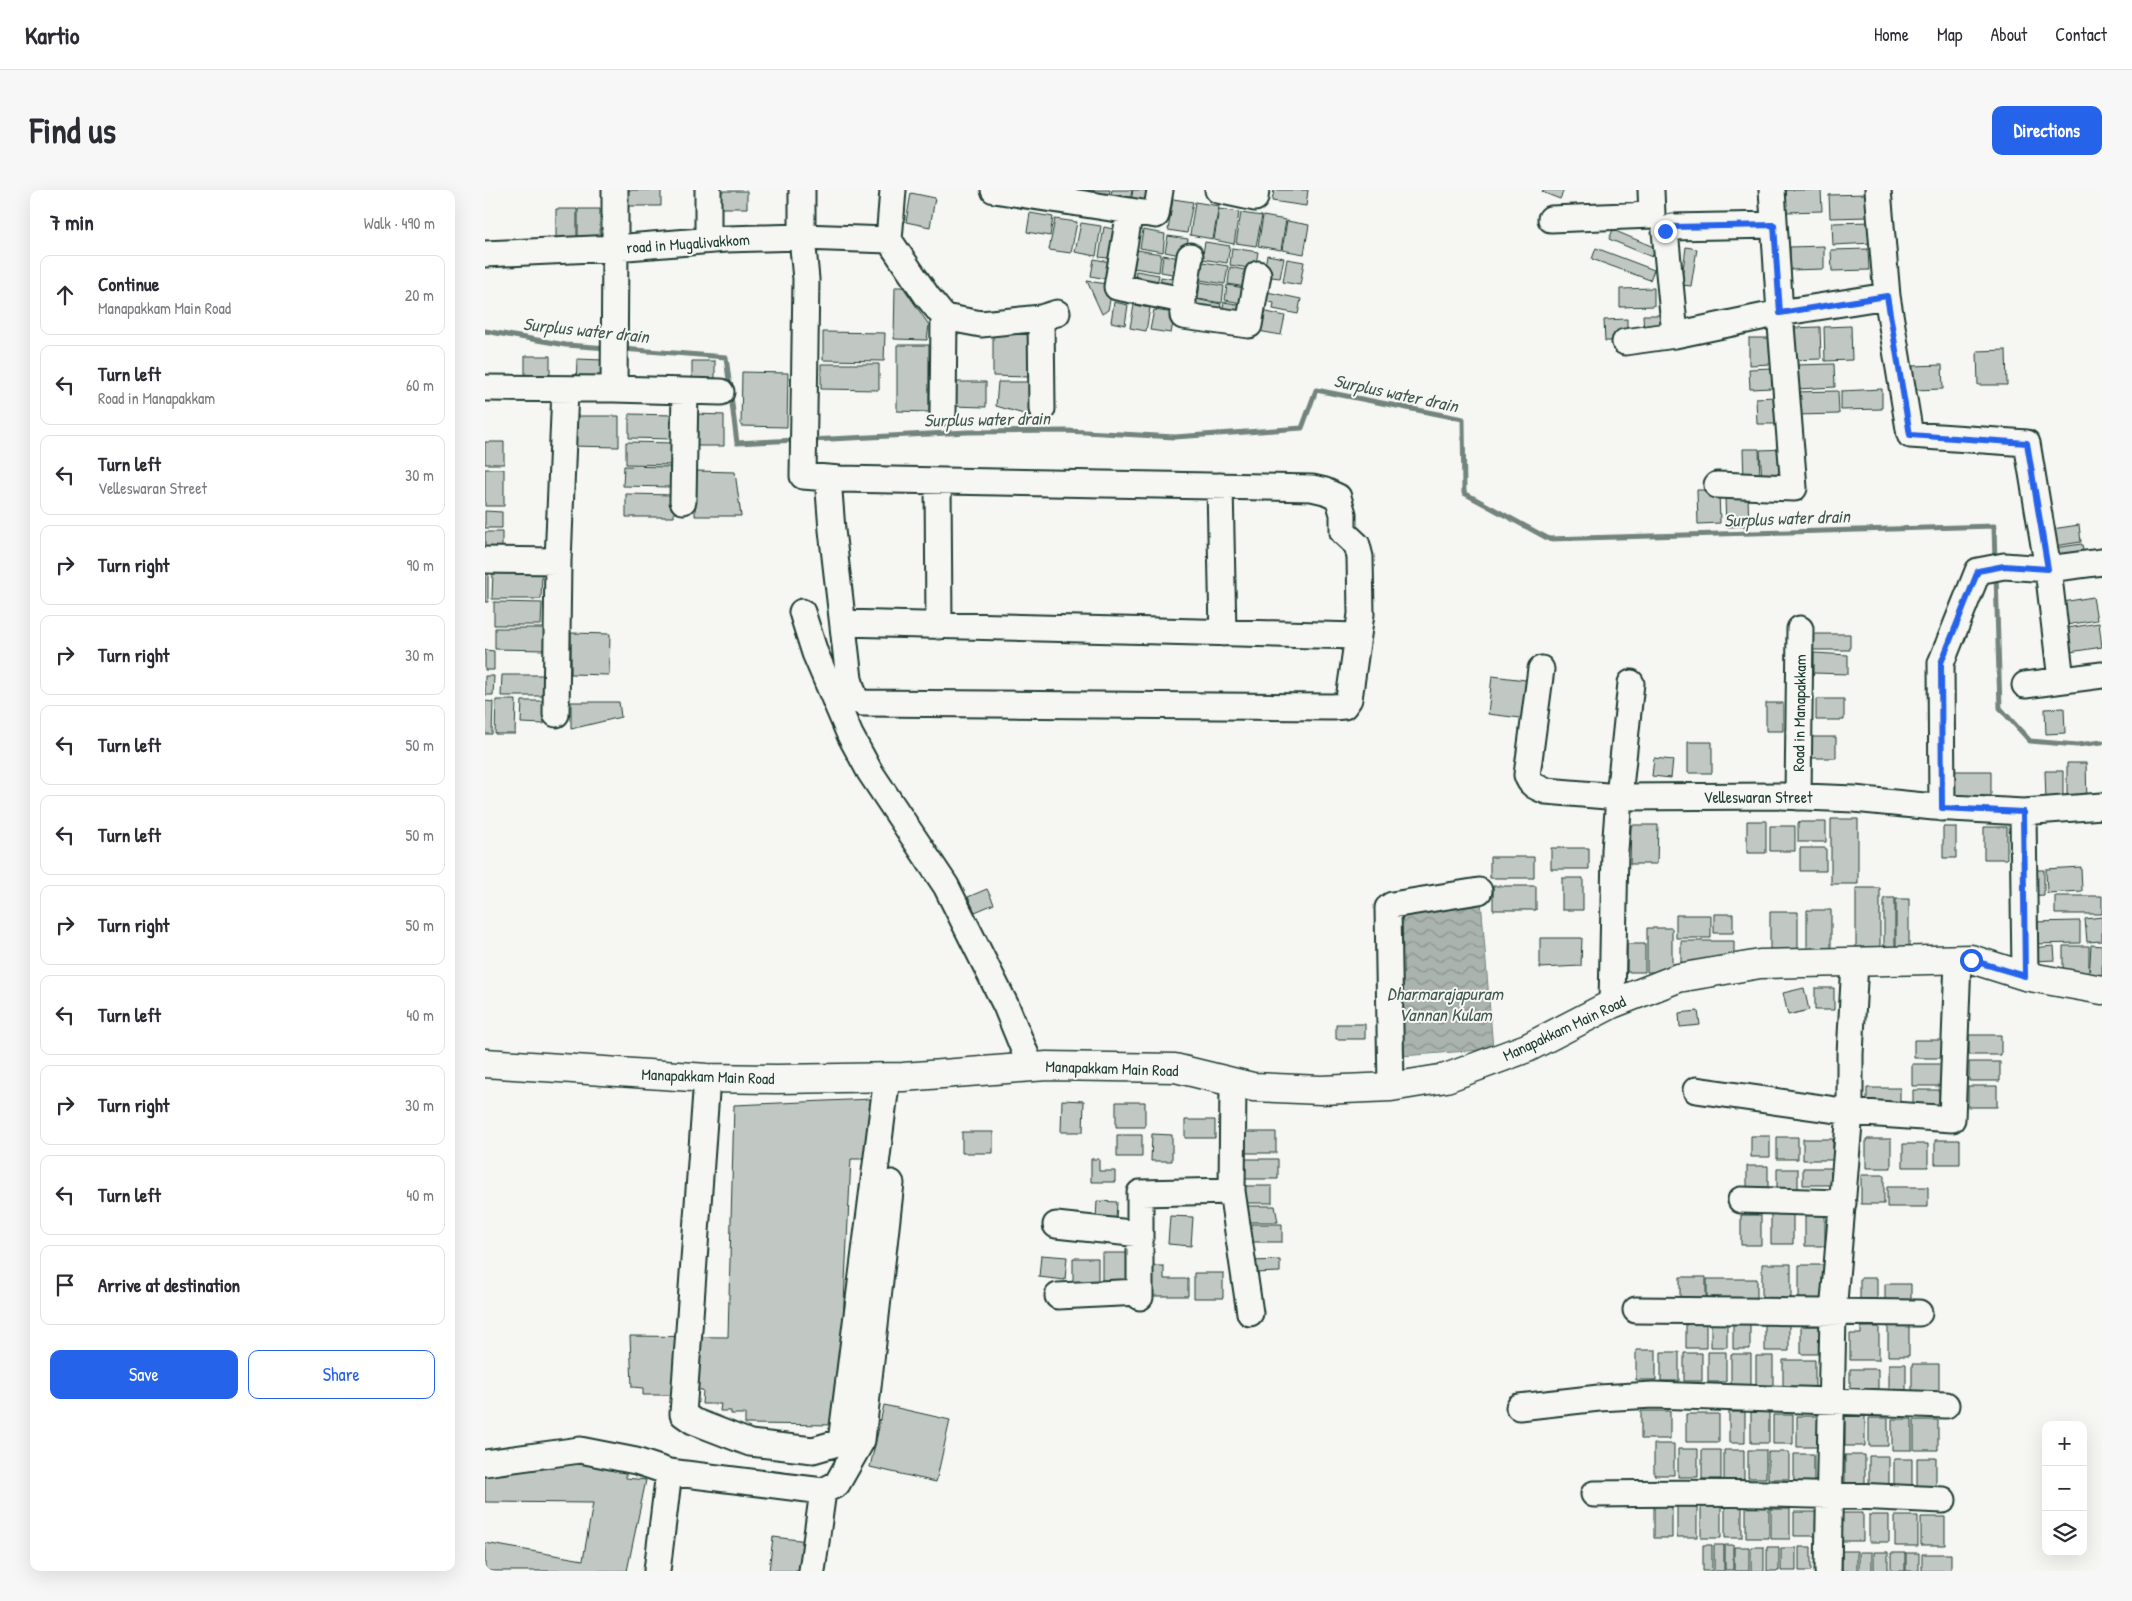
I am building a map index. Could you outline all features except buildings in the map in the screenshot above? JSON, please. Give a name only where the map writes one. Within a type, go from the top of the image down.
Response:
[{"type":"main road","name":"Manapakkam Main Road","points":[[485,1065],[707,1078],[895,1077],[1031,1067],[1175,1068],[1253,1087],[1321,1090],[1391,1087],[1446,1078],[1527,1048],[1612,1004],[1678,978],[1761,964],[1971,960],[2025,976],[2102,990]]},
{"type":"street","points":[[485,254],[615,248],[615,190]]},
{"type":"street","points":[[708,190],[708,240]]},
{"type":"street","points":[[802,190],[806,279],[803,476],[938,481],[1312,488],[1325,491],[1338,497],[1343,514],[1343,532],[1357,545],[1360,557],[1361,614],[1349,699],[1343,706],[863,703],[855,699],[849,679],[828,478]]},
{"type":"street","points":[[893,190],[889,240],[944,316],[943,412]]},
{"type":"street","points":[[995,190],[1156,215],[1160,190]]},
{"type":"street","points":[[1218,190],[1255,198],[1256,190]]},
{"type":"street","points":[[1551,219],[1652,215],[1651,190]]},
{"type":"street","points":[[1717,485],[1794,488],[1772,190]]},
{"type":"street","points":[[1878,190],[1887,296],[1910,435],[2027,443],[2048,569],[2061,680]]},
{"type":"street","points":[[1130,211],[1117,286],[1183,300]]},
{"type":"street","points":[[1675,335],[1665,231],[1672,227],[1774,225]]},
{"type":"street","name":"road in Mugalivakkom","points":[[614,389],[615,248],[708,240],[803,238],[889,240]]},
{"type":"street","points":[[1190,256],[1183,300],[1183,316],[1249,326],[1257,274]]},
{"type":"street","points":[[1625,342],[1675,335],[1780,313],[1887,296]]},
{"type":"street","points":[[944,316],[981,324],[1049,316],[1042,409]]},
{"type":"street","points":[[485,388],[721,392]]},
{"type":"street","points":[[555,714],[558,561],[565,390]]},
{"type":"street","points":[[683,501],[685,391]]},
{"type":"street","points":[[938,481],[939,626]]},
{"type":"street","points":[[1220,486],[1223,633]]},
{"type":"street","points":[[485,560],[558,561]]},
{"type":"street","points":[[1942,808],[1941,663],[1978,571],[1995,568],[2048,569],[2102,562]]},
{"type":"street","points":[[802,612],[815,653],[850,735],[870,772],[946,886],[1005,1006],[1031,1067]]},
{"type":"street","points":[[843,623],[1358,636]]},
{"type":"street","name":"Road in Manapakkam","points":[[1798,796],[1800,629]]},
{"type":"street","name":"Velleswaran Street","points":[[1541,669],[1527,775],[1529,781],[1536,787],[1546,791],[1619,797],[1798,796],[1854,798],[1942,808],[2023,812],[2102,806]]},
{"type":"street","points":[[2025,685],[2102,675]]},
{"type":"street","points":[[1612,1004],[1615,850],[1631,683]]},
{"type":"street","points":[[2023,812],[2025,976]]},
{"type":"street","points":[[1391,1087],[1388,908],[1392,905],[1479,891]]},
{"type":"street","points":[[1696,1090],[1850,1112],[1952,1119],[1958,960]]},
{"type":"street","points":[[1828,1571],[1833,1312],[1850,1112],[1850,1054],[1855,962]]},
{"type":"street","points":[[707,1078],[683,1414],[693,1421],[750,1443],[813,1450],[841,1442],[895,1077]]},
{"type":"street","points":[[485,1463],[580,1450],[636,1460],[669,1472],[823,1490],[837,1484],[862,1440],[895,1077]]},
{"type":"street","points":[[1233,1082],[1232,1191],[1251,1313]]},
{"type":"street","points":[[1058,1296],[1140,1295],[1140,1193],[1232,1191]]},
{"type":"street","points":[[1741,1200],[1843,1203]]},
{"type":"street","points":[[1057,1225],[1140,1234]]},
{"type":"street","points":[[1636,1310],[1919,1313]]},
{"type":"street","points":[[1519,1408],[1599,1398],[1653,1395],[1946,1405]]},
{"type":"street","points":[[657,1571],[669,1472]]},
{"type":"street","points":[[812,1571],[823,1490]]},
{"type":"street","points":[[1594,1494],[1830,1495],[1943,1500]]},
{"type":"water","name":"Dharmarajapuram Vannan Kulam","points":[[1481,900],[1493,1049],[1402,1056],[1398,913]]},
{"type":"waterway","name":"Surplus water drain","points":[[485,331],[566,345],[608,348]]},
{"type":"waterway","name":"Surplus water drain","points":[[622,349],[726,357],[737,443],[797,440]]},
{"type":"waterway","name":"Surplus water drain","points":[[811,440],[968,432],[1067,431],[1175,437],[1302,428],[1316,390],[1463,419],[1464,493],[1549,539],[1994,526],[1995,562]]},
{"type":"waterway","name":"Surplus water drain","points":[[1996,575],[2000,708],[2030,741],[2077,745],[2102,742]]},
{"type":"route","points":[[1665,231],[1672,227],[1774,225],[1780,313],[1887,296],[1910,435],[2027,443],[2048,569],[2004,566],[1978,571],[1941,663],[1942,808],[2023,812],[2025,976],[1971,960]]}]
